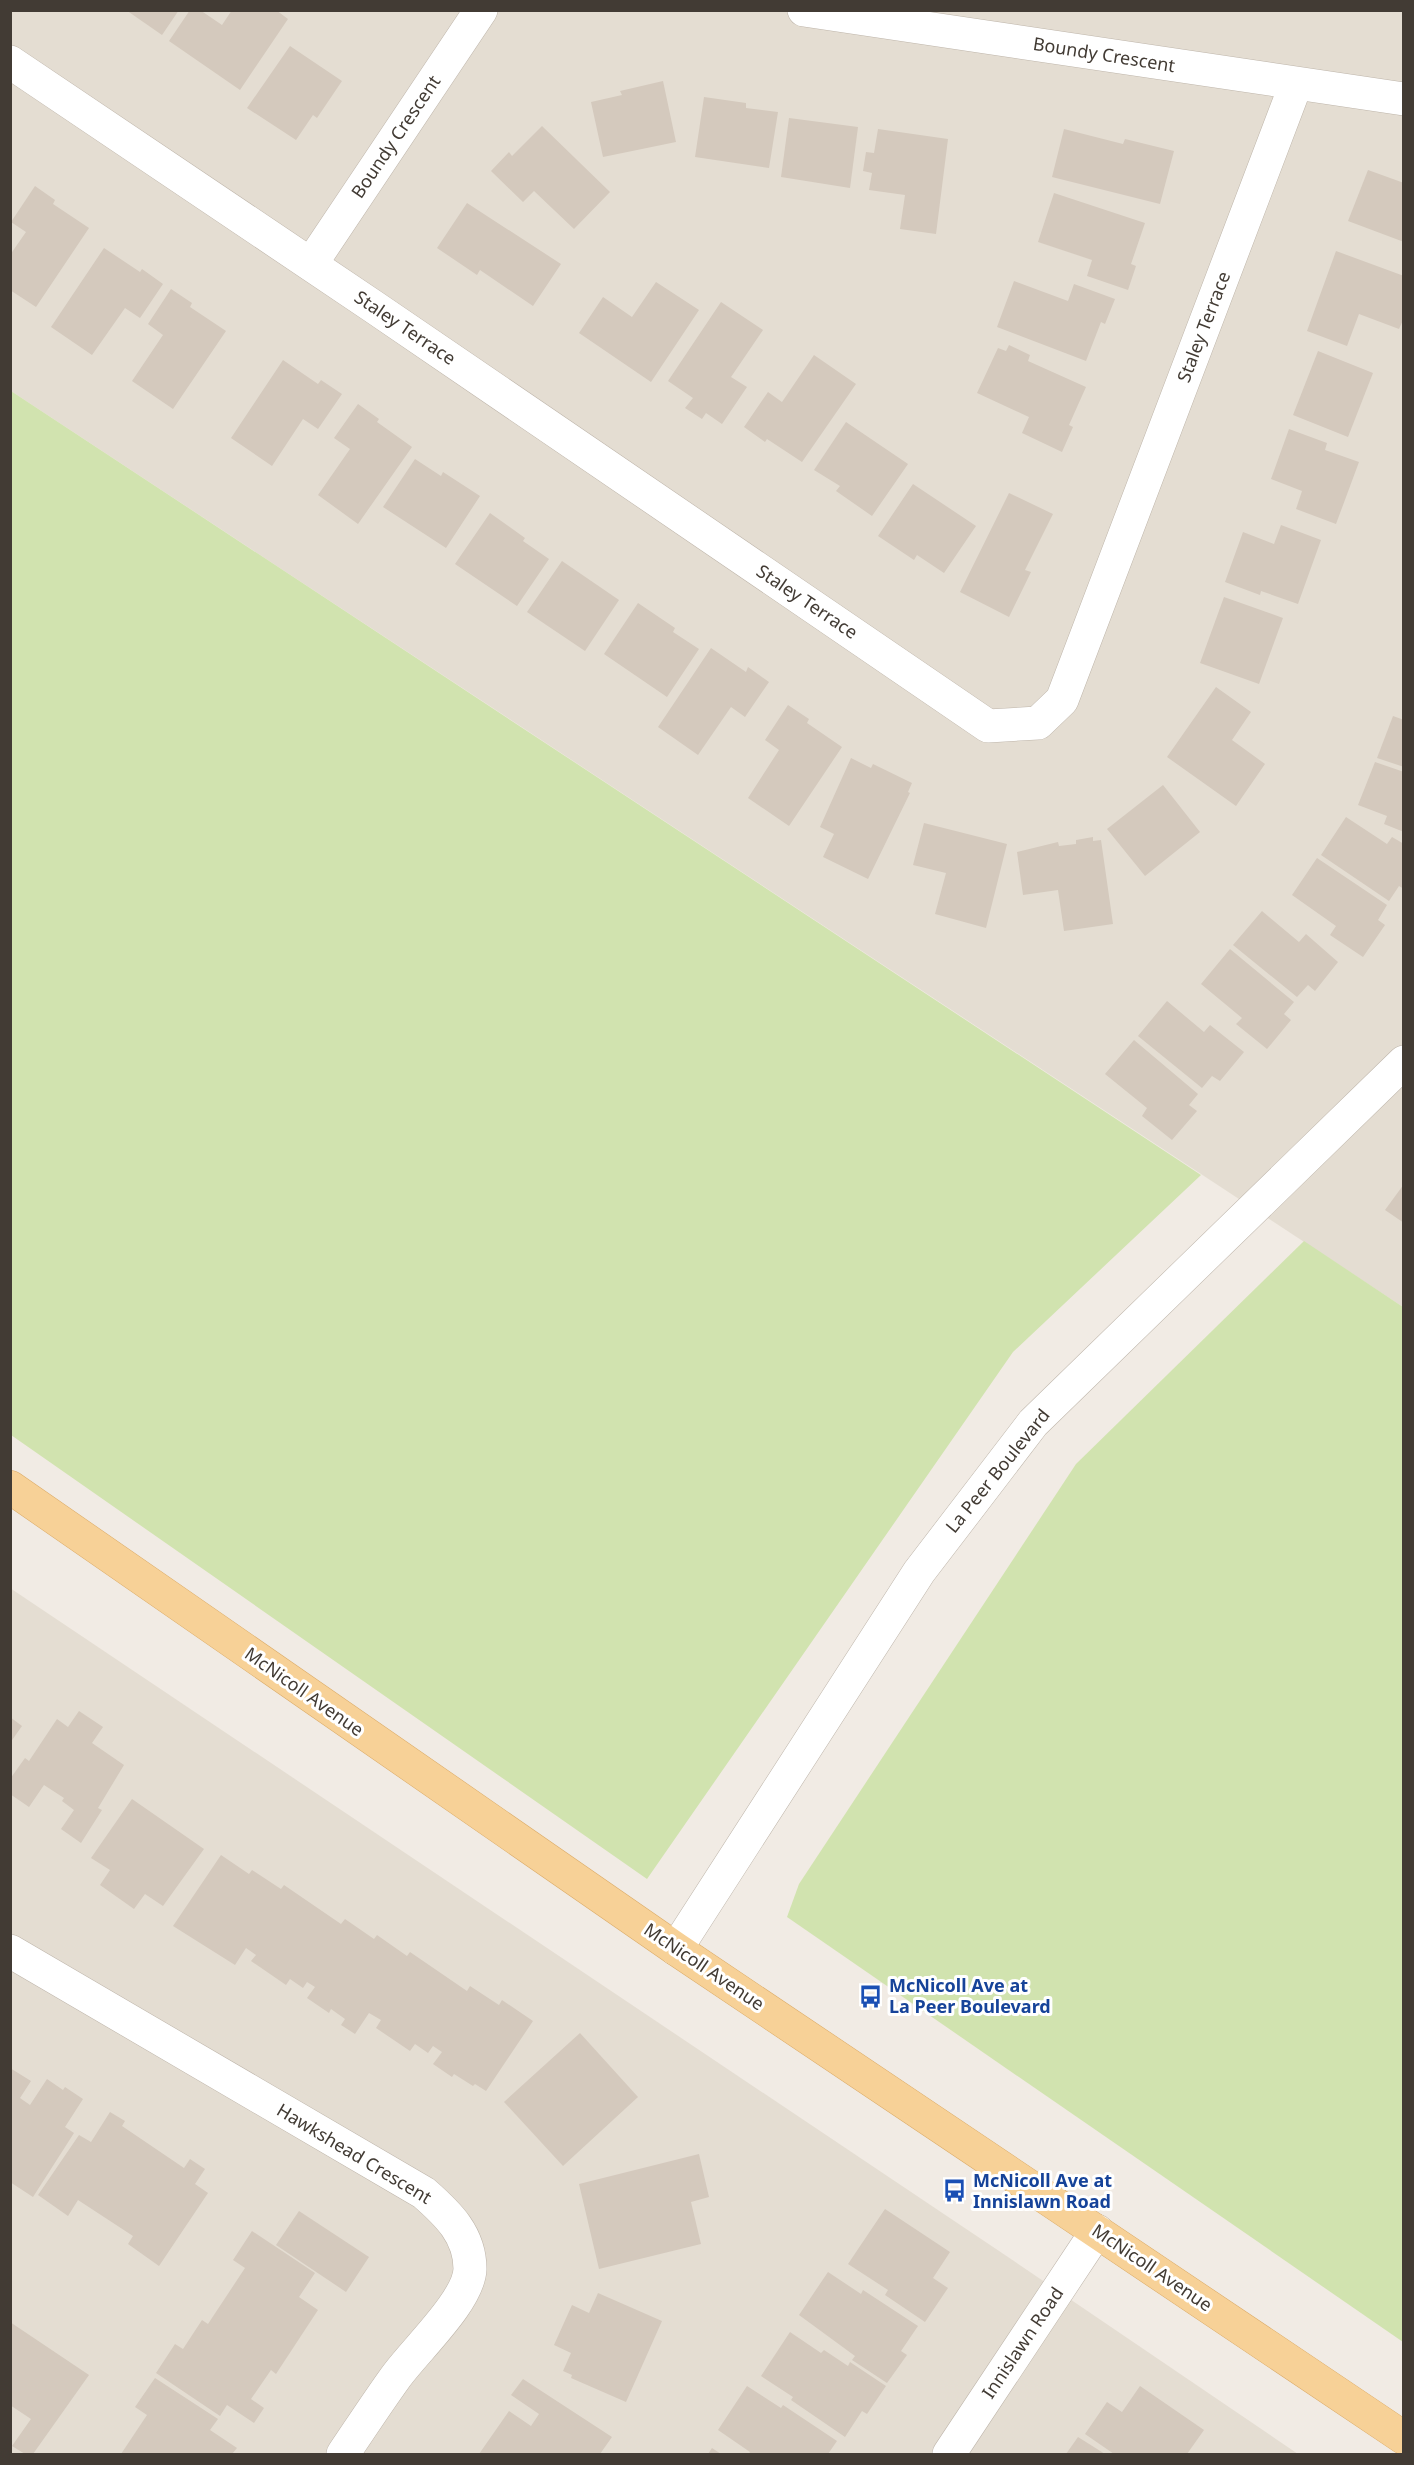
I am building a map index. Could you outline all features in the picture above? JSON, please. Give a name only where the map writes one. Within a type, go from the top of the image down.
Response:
[{"type":"main road","name":"McNicoll Avenue","points":[[10,1487],[676,1949],[1404,2438]]},
{"type":"street","name":"Boundy Crescent","points":[[311,264],[481,10]]},
{"type":"street","name":"Boundy Crescent","points":[[804,10],[1404,99]]},
{"type":"street","name":"Staley Terrace","points":[[10,63],[311,264],[988,726],[1038,723],[1062,700],[1296,84]]},
{"type":"street","name":"La Peer Boulevard","points":[[676,1949],[919,1572],[1033,1423],[1404,1062]]},
{"type":"street","name":"Hawkshead Crescent","points":[[10,1951],[424,2193],[450,2216],[467,2244],[470,2272],[459,2298],[395,2377],[343,2454]]},
{"type":"street","name":"Innislawn Road","points":[[949,2454],[1097,2231]]},
{"type":"shaded area","points":[[10,11],[1403,11],[1403,1307],[11,391]]},
{"type":"shaded area","points":[[10,1588],[1005,2255],[1298,2454],[11,2454]]},
{"type":"green space","points":[[11,391],[1201,1175],[1013,1352],[647,1879],[11,1435]]},
{"type":"green space","points":[[1304,1241],[1403,1307],[1403,2342],[787,1917],[799,1884],[1076,1464]]},
{"type":"building","points":[[126,10],[179,10],[162,35]]},
{"type":"building","points":[[190,10],[200,10],[222,25],[232,10],[276,10],[288,19],[240,90],[169,41]]},
{"type":"building","points":[[290,46],[342,81],[317,118],[313,115],[296,140],[247,108]]},
{"type":"building","points":[[663,81],[676,142],[603,157],[591,102],[622,95],[620,91]]},
{"type":"building","points":[[704,97],[746,103],[746,108],[778,112],[769,168],[695,157]]},
{"type":"building","points":[[789,118],[858,127],[850,188],[781,177]]},
{"type":"building","points":[[542,126],[610,192],[574,229],[534,191],[523,202],[491,171],[509,152],[512,156]]},
{"type":"building","points":[[878,129],[948,139],[936,234],[900,229],[905,195],[869,190],[872,173],[863,171],[866,152],[874,153]]},
{"type":"building","points":[[1064,129],[1123,144],[1125,139],[1174,151],[1160,204],[1052,177]]},
{"type":"building","points":[[1368,170],[1404,183],[1404,242],[1348,221]]},
{"type":"building","points":[[35,186],[55,200],[53,204],[89,228],[36,307],[10,290],[10,255],[26,232],[11,222]]},
{"type":"building","points":[[1054,193],[1145,223],[1131,264],[1136,266],[1128,290],[1087,276],[1092,260],[1038,242]]},
{"type":"building","points":[[467,203],[561,264],[533,306],[480,270],[477,275],[437,248]]},
{"type":"building","points":[[104,248],[140,272],[142,269],[163,284],[140,318],[125,308],[92,355],[51,327]]},
{"type":"building","points":[[1336,251],[1404,276],[1404,318],[1399,329],[1359,314],[1347,346],[1307,331]]},
{"type":"building","points":[[1014,281],[1068,301],[1074,284],[1115,299],[1105,324],[1101,322],[1086,361],[997,327]]},
{"type":"building","points":[[656,282],[699,310],[651,382],[579,333],[603,297],[632,317]]},
{"type":"building","points":[[171,289],[192,303],[190,307],[226,331],[173,409],[132,381],[163,335],[148,324]]},
{"type":"building","points":[[721,302],[763,330],[731,377],[747,387],[722,424],[706,413],[702,419],[685,408],[693,398],[668,381]]},
{"type":"building","points":[[1009,345],[1030,355],[1028,361],[1086,387],[1069,425],[1073,427],[1062,452],[1022,433],[1029,417],[977,393],[998,348],[1006,351]]},
{"type":"building","points":[[1318,351],[1373,373],[1348,437],[1293,415]]},
{"type":"building","points":[[814,355],[856,384],[802,462],[767,439],[765,442],[744,427],[768,392],[782,402]]},
{"type":"building","points":[[283,360],[318,384],[321,380],[342,394],[318,429],[303,419],[272,466],[231,438]]},
{"type":"building","points":[[358,404],[379,419],[377,422],[412,447],[358,524],[318,495],[350,449],[334,438]]},
{"type":"building","points":[[846,422],[908,464],[872,516],[836,491],[840,486],[814,470]]},
{"type":"building","points":[[1289,429],[1327,443],[1325,450],[1359,462],[1336,524],[1296,509],[1302,491],[1271,479]]},
{"type":"building","points":[[415,459],[441,476],[443,472],[480,496],[446,548],[383,507]]},
{"type":"building","points":[[913,484],[976,526],[944,573],[917,555],[914,560],[878,536]]},
{"type":"building","points":[[1009,493],[1053,514],[1025,570],[1031,572],[1009,617],[960,592]]},
{"type":"building","points":[[490,513],[525,538],[523,541],[549,559],[517,606],[455,564]]},
{"type":"building","points":[[1281,525],[1321,540],[1298,604],[1261,591],[1260,595],[1225,582],[1243,532],[1274,544]]},
{"type":"building","points":[[562,561],[619,600],[585,651],[527,612]]},
{"type":"building","points":[[1224,597],[1283,618],[1259,684],[1200,663]]},
{"type":"building","points":[[638,603],[675,628],[673,632],[699,649],[667,697],[604,654]]},
{"type":"building","points":[[711,648],[746,672],[748,667],[769,682],[745,717],[731,707],[698,755],[658,727]]},
{"type":"building","points":[[1216,687],[1251,712],[1232,740],[1265,764],[1236,806],[1167,757]]},
{"type":"building","points":[[788,705],[809,719],[807,723],[842,747],[789,826],[748,798],[779,750],[765,740]]},
{"type":"building","points":[[1393,716],[1404,720],[1404,767],[1377,758]]},
{"type":"building","points":[[851,758],[871,768],[873,764],[912,783],[908,792],[910,793],[868,879],[823,857],[834,834],[820,827]]},
{"type":"building","points":[[1375,762],[1404,772],[1404,832],[1384,824],[1387,816],[1358,805]]},
{"type":"building","points":[[1163,785],[1200,832],[1145,876],[1107,829]]},
{"type":"building","points":[[1346,817],[1387,844],[1392,837],[1404,844],[1404,889],[1399,886],[1389,901],[1321,855]]},
{"type":"building","points":[[924,823],[1007,844],[986,928],[935,914],[946,873],[913,865]]},
{"type":"building","points":[[1093,837],[1093,841],[1101,840],[1113,924],[1064,931],[1058,890],[1023,895],[1017,852],[1058,842],[1059,846],[1076,844],[1076,840]]},
{"type":"building","points":[[1317,858],[1387,905],[1378,920],[1385,925],[1363,957],[1330,935],[1336,926],[1292,895]]},
{"type":"building","points":[[1262,911],[1299,942],[1306,934],[1338,962],[1315,991],[1308,985],[1297,997],[1233,945]]},
{"type":"building","points":[[1230,949],[1294,1002],[1284,1014],[1291,1020],[1267,1049],[1236,1024],[1242,1018],[1201,984]]},
{"type":"building","points":[[1167,1001],[1204,1032],[1210,1025],[1244,1052],[1220,1081],[1212,1076],[1202,1088],[1138,1036]]},
{"type":"building","points":[[1134,1040],[1198,1094],[1189,1105],[1197,1111],[1172,1140],[1142,1116],[1147,1108],[1105,1074]]},
{"type":"building","points":[[1404,1184],[1404,1223],[1385,1210]]},
{"type":"building","points":[[79,1711],[103,1727],[92,1743],[124,1765],[98,1808],[102,1810],[81,1843],[61,1829],[74,1810],[62,1801],[64,1798],[44,1785],[29,1807],[10,1794],[10,1779],[25,1758],[29,1761],[57,1719],[68,1727]]},
{"type":"building","points":[[10,1717],[22,1726],[10,1743]]},
{"type":"building","points":[[132,1799],[204,1849],[163,1906],[145,1894],[134,1909],[100,1885],[110,1870],[91,1858]]},
{"type":"building","points":[[221,1855],[249,1874],[252,1870],[281,1889],[284,1885],[341,1924],[345,1919],[374,1939],[377,1935],[407,1956],[410,1952],[467,1991],[470,1986],[499,2005],[502,2000],[533,2021],[486,2091],[454,2074],[452,2077],[433,2064],[442,2052],[433,2046],[428,2053],[415,2044],[410,2051],[376,2028],[381,2020],[369,2013],[355,2034],[341,2025],[345,2019],[331,2009],[329,2013],[307,1998],[315,1987],[307,1982],[303,1988],[290,1979],[286,1985],[251,1961],[256,1955],[246,1948],[235,1965],[173,1926]]},
{"type":"building","points":[[580,2033],[638,2097],[563,2166],[504,2102]]},
{"type":"building","points":[[10,2068],[31,2081],[20,2098],[30,2105],[47,2079],[63,2090],[65,2087],[83,2099],[65,2127],[74,2133],[33,2197],[10,2182]]},
{"type":"building","points":[[110,2112],[125,2121],[122,2126],[184,2168],[190,2159],[205,2169],[195,2184],[208,2193],[159,2266],[128,2244],[133,2236],[78,2200],[68,2216],[38,2195],[79,2135],[91,2142]]},
{"type":"building","points":[[699,2154],[709,2197],[691,2202],[701,2244],[599,2269],[579,2184]]},
{"type":"building","points":[[885,2209],[950,2252],[933,2278],[948,2288],[925,2322],[885,2295],[888,2290],[848,2264]]},
{"type":"building","points":[[299,2211],[369,2257],[346,2292],[276,2245]]},
{"type":"building","points":[[252,2231],[315,2273],[299,2297],[318,2310],[276,2374],[271,2370],[251,2399],[264,2408],[254,2423],[227,2405],[220,2416],[156,2373],[175,2344],[183,2349],[202,2320],[208,2324],[245,2268],[233,2260]]},
{"type":"building","points":[[828,2272],[861,2294],[863,2290],[918,2326],[901,2351],[907,2355],[887,2383],[852,2360],[855,2356],[799,2315]]},
{"type":"building","points":[[598,2293],[662,2321],[626,2402],[571,2378],[572,2375],[563,2371],[571,2353],[554,2345],[572,2305],[589,2313]]},
{"type":"building","points":[[10,2322],[89,2375],[33,2454],[25,2454],[12,2446],[31,2419],[10,2405]]},
{"type":"building","points":[[790,2332],[821,2353],[824,2350],[848,2366],[850,2362],[886,2386],[867,2414],[862,2411],[845,2437],[791,2400],[793,2397],[761,2376]]},
{"type":"building","points":[[155,2378],[218,2419],[210,2430],[237,2448],[232,2454],[121,2454],[147,2415],[135,2407]]},
{"type":"building","points":[[523,2379],[612,2437],[600,2454],[479,2454],[509,2411],[531,2426],[539,2414],[511,2395]]},
{"type":"building","points":[[747,2386],[781,2408],[783,2405],[837,2441],[828,2454],[749,2454],[750,2452],[718,2430]]},
{"type":"building","points":[[1140,2386],[1204,2430],[1187,2454],[1114,2454],[1085,2434],[1107,2402],[1122,2412]]},
{"type":"building","points":[[1078,2437],[1105,2454],[1066,2454]]},
{"type":"building","points":[[712,2448],[721,2454],[708,2454]]},
{"type":"place","name":"McNicoll Ave at La Peer Boulevard","points":[[871,1996]]},
{"type":"place","name":"McNicoll Ave at Innislawn Road","points":[[955,2191]]}]
